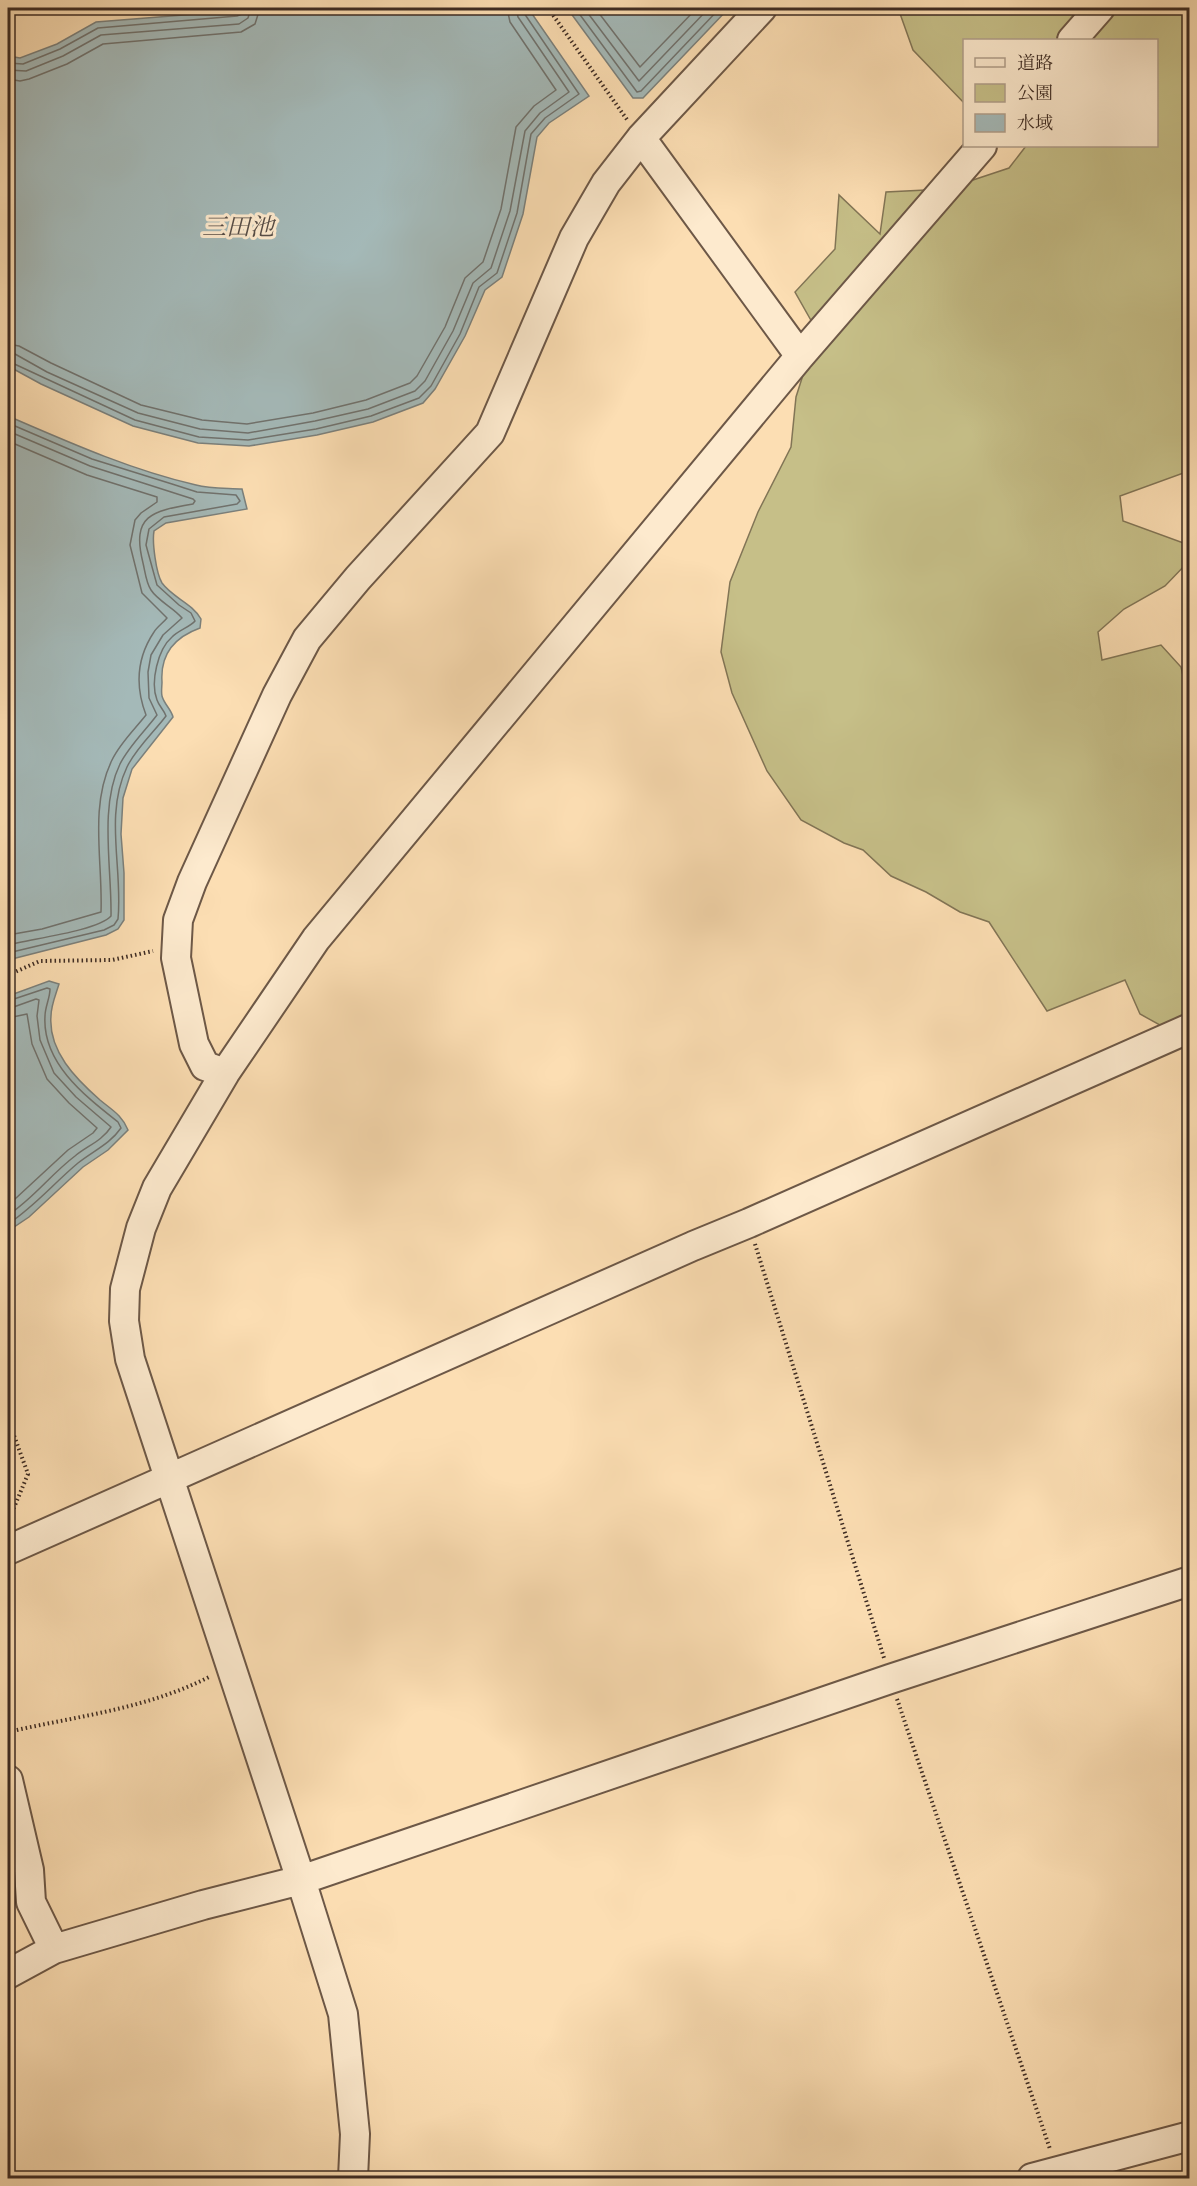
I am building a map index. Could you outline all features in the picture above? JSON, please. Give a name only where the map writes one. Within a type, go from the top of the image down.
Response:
[{"type":"street","points":[[225,1073],[205,1066],[194,1044],[176,958],[178,920],[192,882],[278,695],[307,639],[358,578],[490,433],[574,238],[606,183],[641,138],[762,8]]},
{"type":"street","points":[[1073,39],[1100,8]]},
{"type":"street","points":[[641,138],[800,356]]},
{"type":"street","points":[[353,2178],[356,2134],[343,2014],[130,1359],[124,1321],[125,1289],[141,1228],[157,1188],[225,1073],[316,939],[800,356],[980,147]]},
{"type":"street","points":[[8,1550],[1190,1028]]},
{"type":"street","points":[[8,1974],[54,1949],[203,1905],[301,1880],[879,1682],[1190,1581]]},
{"type":"street","points":[[8,1780],[29,1869],[31,1902],[54,1949]]},
{"type":"street","points":[[1032,2178],[1190,2136]]},
{"type":"path","points":[[548,8],[641,138]]},
{"type":"path","points":[[8,975],[40,961],[112,960],[177,944]]},
{"type":"path","points":[[8,1419],[28,1474],[8,1522]]},
{"type":"path","points":[[8,1732],[138,1705],[186,1689],[231,1666]]},
{"type":"green space","points":[[898,8],[1189,8],[1189,471],[1120,496],[1123,521],[1189,545],[1189,561],[1165,586],[1124,609],[1098,632],[1102,660],[1161,645],[1181,667],[1189,702],[1189,1020],[1167,1029],[1140,1014],[1125,980],[1047,1011],[989,922],[960,912],[926,892],[891,876],[863,850],[844,843],[801,820],[767,771],[732,693],[721,652],[730,582],[758,512],[791,447],[796,397],[817,331],[795,292],[835,249],[839,195],[880,234],[886,192],[946,189],[1009,168],[1025,147],[1158,147],[1158,39],[963,39],[963,102],[913,50]]},
{"type":"water","name":"三田池","points":[[273,8],[528,8],[589,96],[549,123],[537,137],[523,214],[502,277],[485,290],[465,336],[435,389],[423,403],[373,422],[317,435],[249,446],[198,443],[133,426],[41,384],[8,366],[8,56],[20,58],[57,44],[96,22]]},
{"type":"water","points":[[567,8],[729,8],[643,98],[633,98]]},
{"type":"water","points":[[8,416],[100,455],[148,472],[201,486],[242,489],[247,509],[166,523],[154,531],[155,557],[162,583],[171,593],[193,609],[201,619],[200,628],[183,636],[167,655],[162,672],[162,694],[173,717],[132,769],[123,798],[121,834],[124,920],[118,929],[106,935],[8,960]]},
{"type":"water","points":[[49,981],[59,984],[53,1004],[51,1029],[59,1052],[73,1073],[120,1117],[128,1130],[108,1150],[83,1167],[29,1217],[8,1231],[8,996]]}]
